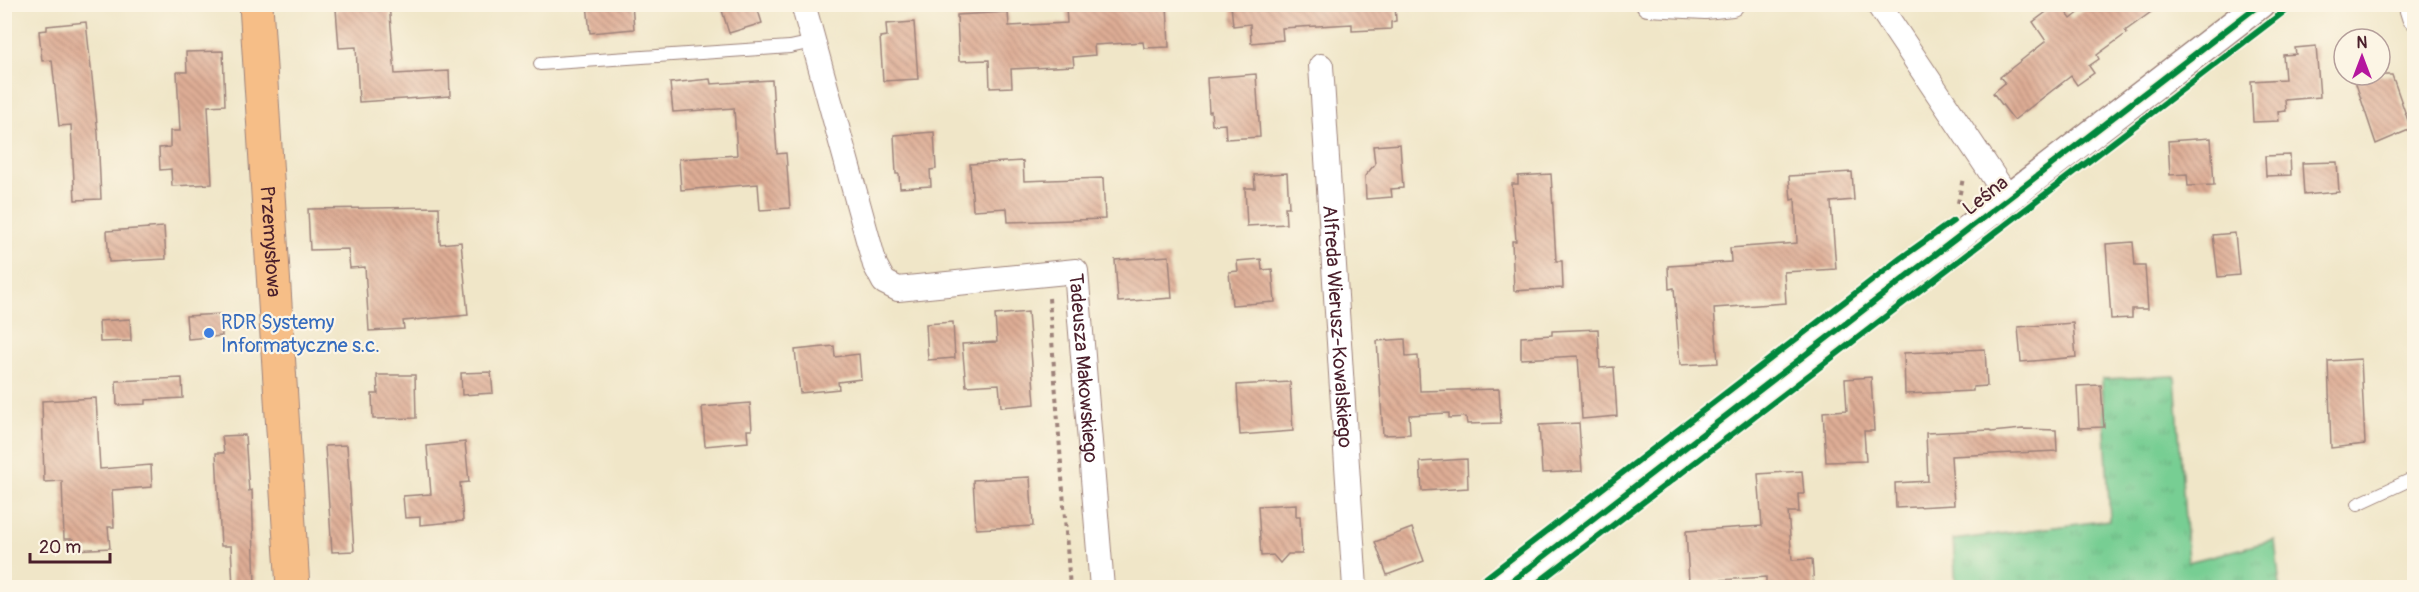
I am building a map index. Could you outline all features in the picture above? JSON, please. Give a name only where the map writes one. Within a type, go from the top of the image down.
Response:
[{"type":"main road","name":"Przemysłowa","points":[[256,4],[293,588]]},
{"type":"street","name":"Tadeusza Makowskiego","points":[[803,4],[875,265],[884,282],[898,289],[1076,271],[1102,588]]},
{"type":"street","points":[[1648,4],[1706,8],[1732,4]]},
{"type":"street","points":[[1878,4],[2008,198]]},
{"type":"street","name":"Leśna","points":[[1503,588],[2260,4]]},
{"type":"street","points":[[2410,4],[2415,17]]},
{"type":"street","name":"Alfreda Wierusz-Kowalskiego","points":[[1321,66],[1355,588]]},
{"type":"lane","points":[[540,64],[790,47],[813,42]]},
{"type":"lane","points":[[2358,504],[2415,478]]},
{"type":"green space","points":[[2175,376],[2188,562],[2275,540],[2280,587],[1956,587],[1953,540],[2110,520],[2102,379]]},
{"type":"building","points":[[389,4],[395,74],[449,71],[450,96],[359,102],[356,47],[339,48],[336,9]]},
{"type":"building","points":[[587,4],[632,4],[634,29],[590,33]]},
{"type":"building","points":[[720,4],[756,4],[762,23],[729,33]]},
{"type":"building","points":[[1167,4],[1169,47],[1144,48],[1143,42],[1094,45],[1095,55],[1073,57],[1074,66],[1011,69],[1012,87],[990,88],[989,60],[959,61],[957,15],[1008,12],[1009,26],[1067,23],[1066,7]]},
{"type":"building","points":[[1231,4],[1395,4],[1396,21],[1391,22],[1391,29],[1352,31],[1352,24],[1282,28],[1283,40],[1251,43],[1250,24],[1233,26]]},
{"type":"building","points":[[2060,4],[2071,19],[2090,4],[2162,4],[2097,55],[2099,59],[2089,66],[2094,73],[2077,85],[2071,76],[2014,120],[1993,93],[2005,83],[2000,77],[2046,41],[2033,22]]},
{"type":"building","points":[[86,22],[98,133],[101,199],[75,200],[71,125],[59,126],[52,60],[42,61],[39,31],[47,30],[47,26]]},
{"type":"building","points":[[914,22],[918,79],[883,81],[880,37],[887,36],[886,24]]},
{"type":"building","points":[[2316,46],[2320,97],[2285,100],[2286,111],[2278,112],[2279,121],[2253,122],[2251,81],[2285,79],[2283,55],[2296,54],[2295,48]]},
{"type":"building","points":[[223,51],[225,105],[208,106],[212,184],[172,186],[171,169],[160,170],[159,148],[170,147],[170,131],[180,131],[177,72],[187,72],[186,52]]},
{"type":"building","points":[[1256,74],[1260,137],[1226,139],[1225,124],[1212,125],[1207,78]]},
{"type":"building","points":[[2392,75],[2411,129],[2376,144],[2357,87],[2392,87]]},
{"type":"building","points":[[710,79],[711,84],[772,80],[777,154],[786,153],[790,208],[760,210],[758,184],[681,190],[679,159],[737,155],[734,108],[673,112],[670,83]]},
{"type":"building","points":[[934,132],[936,169],[930,170],[931,186],[900,188],[899,174],[896,174],[894,135]]},
{"type":"building","points":[[2211,138],[2214,185],[2188,186],[2187,174],[2170,175],[2168,141]]},
{"type":"building","points":[[1400,144],[1403,188],[1391,189],[1392,197],[1366,199],[1365,176],[1375,164],[1373,146]]},
{"type":"building","points":[[2290,155],[2291,175],[2266,176],[2265,156]]},
{"type":"building","points":[[1023,161],[1024,181],[1103,178],[1105,219],[1008,222],[1007,208],[973,210],[970,164]]},
{"type":"building","points":[[2337,162],[2339,192],[2304,195],[2302,163]]},
{"type":"building","points":[[1852,172],[1854,200],[1831,202],[1836,269],[1784,272],[1786,303],[1714,308],[1718,363],[1680,365],[1674,288],[1669,289],[1668,266],[1731,262],[1730,248],[1797,243],[1795,199],[1791,200],[1789,176]]},
{"type":"building","points":[[1287,173],[1289,207],[1285,207],[1286,224],[1247,226],[1245,188],[1255,188],[1254,175]]},
{"type":"building","points":[[1551,174],[1556,261],[1562,261],[1563,288],[1514,291],[1512,241],[1516,241],[1512,184],[1518,184],[1518,176]]},
{"type":"building","points":[[439,207],[440,244],[461,242],[468,315],[403,321],[404,329],[369,331],[365,267],[350,268],[348,249],[310,250],[308,209]]},
{"type":"building","points":[[164,227],[166,259],[109,262],[107,231]]},
{"type":"building","points":[[2235,233],[2239,275],[2218,277],[2213,235]]},
{"type":"building","points":[[2133,242],[2135,266],[2145,266],[2148,309],[2132,309],[2132,318],[2111,319],[2106,244]]},
{"type":"building","points":[[1169,256],[1172,298],[1118,302],[1115,260]]},
{"type":"building","points":[[1261,259],[1262,270],[1272,269],[1275,302],[1232,305],[1229,272],[1238,271],[1237,261]]},
{"type":"building","points":[[1028,312],[1035,404],[1001,407],[999,384],[966,386],[962,344],[997,342],[995,315]]},
{"type":"building","points":[[220,314],[222,336],[188,339],[186,316]]},
{"type":"building","points":[[130,319],[131,341],[100,342],[99,321]]},
{"type":"building","points":[[953,322],[955,358],[928,360],[926,324]]},
{"type":"building","points":[[2073,323],[2076,357],[2021,362],[2018,327]]},
{"type":"building","points":[[1598,329],[1600,368],[1614,367],[1617,416],[1582,419],[1578,356],[1521,359],[1521,337],[1552,335],[1552,331]]},
{"type":"building","points":[[1405,339],[1406,357],[1418,356],[1420,391],[1499,389],[1501,423],[1467,424],[1466,417],[1449,418],[1449,413],[1409,415],[1410,434],[1383,435],[1377,341]]},
{"type":"building","points":[[834,346],[835,357],[859,354],[861,379],[838,382],[839,389],[800,393],[795,350]]},
{"type":"building","points":[[1985,349],[1987,386],[1973,387],[1973,391],[1905,394],[1904,353]]},
{"type":"building","points":[[2361,359],[2365,444],[2331,448],[2328,361]]},
{"type":"building","points":[[491,372],[493,393],[462,395],[461,373]]},
{"type":"building","points":[[377,375],[415,375],[416,418],[373,419],[372,394],[378,394]]},
{"type":"building","points":[[1871,377],[1874,431],[1864,431],[1866,461],[1826,462],[1823,412],[1847,410],[1845,379]]},
{"type":"building","points":[[182,378],[183,398],[146,400],[146,404],[117,405],[116,381]]},
{"type":"building","points":[[1290,382],[1293,431],[1240,435],[1237,385]]},
{"type":"building","points":[[2101,385],[2104,427],[2079,428],[2077,386]]},
{"type":"building","points":[[96,398],[100,469],[151,465],[152,487],[112,490],[114,527],[108,527],[110,548],[73,550],[73,539],[64,539],[62,481],[44,482],[42,401]]},
{"type":"building","points":[[750,403],[752,430],[747,430],[748,442],[705,446],[702,407]]},
{"type":"building","points":[[1579,423],[1582,471],[1542,473],[1539,425]]},
{"type":"building","points":[[2056,430],[2057,451],[1951,456],[1954,505],[1896,508],[1895,483],[1928,481],[1926,433]]},
{"type":"building","points":[[245,435],[249,491],[252,490],[255,588],[233,588],[231,546],[221,546],[216,453],[224,453],[222,436]]},
{"type":"building","points":[[465,442],[469,482],[460,483],[463,521],[420,525],[420,517],[405,518],[403,496],[431,494],[427,446]]},
{"type":"building","points":[[347,445],[354,551],[332,552],[325,446]]},
{"type":"building","points":[[1467,459],[1468,488],[1422,491],[1420,462]]},
{"type":"building","points":[[1802,471],[1804,494],[1798,494],[1799,512],[1788,512],[1792,560],[1812,559],[1814,588],[1766,588],[1766,577],[1689,582],[1686,531],[1762,526],[1758,474]]},
{"type":"building","points":[[1030,477],[1033,526],[976,529],[973,480]]},
{"type":"building","points":[[1296,504],[1296,516],[1300,516],[1302,554],[1288,554],[1280,563],[1273,555],[1261,556],[1258,506]]},
{"type":"building","points":[[1412,528],[1424,561],[1387,575],[1375,542]]},
{"type":"cycle path","points":[[1503,588],[2260,4]]},
{"type":"cycle path","points":[[1531,588],[2294,4]]},
{"type":"cycle path","points":[[1473,588],[1901,258],[1953,221]]},
{"type":"place","name":"RDR Systemy Informatyczne s.c.","points":[[209,333]]}]
